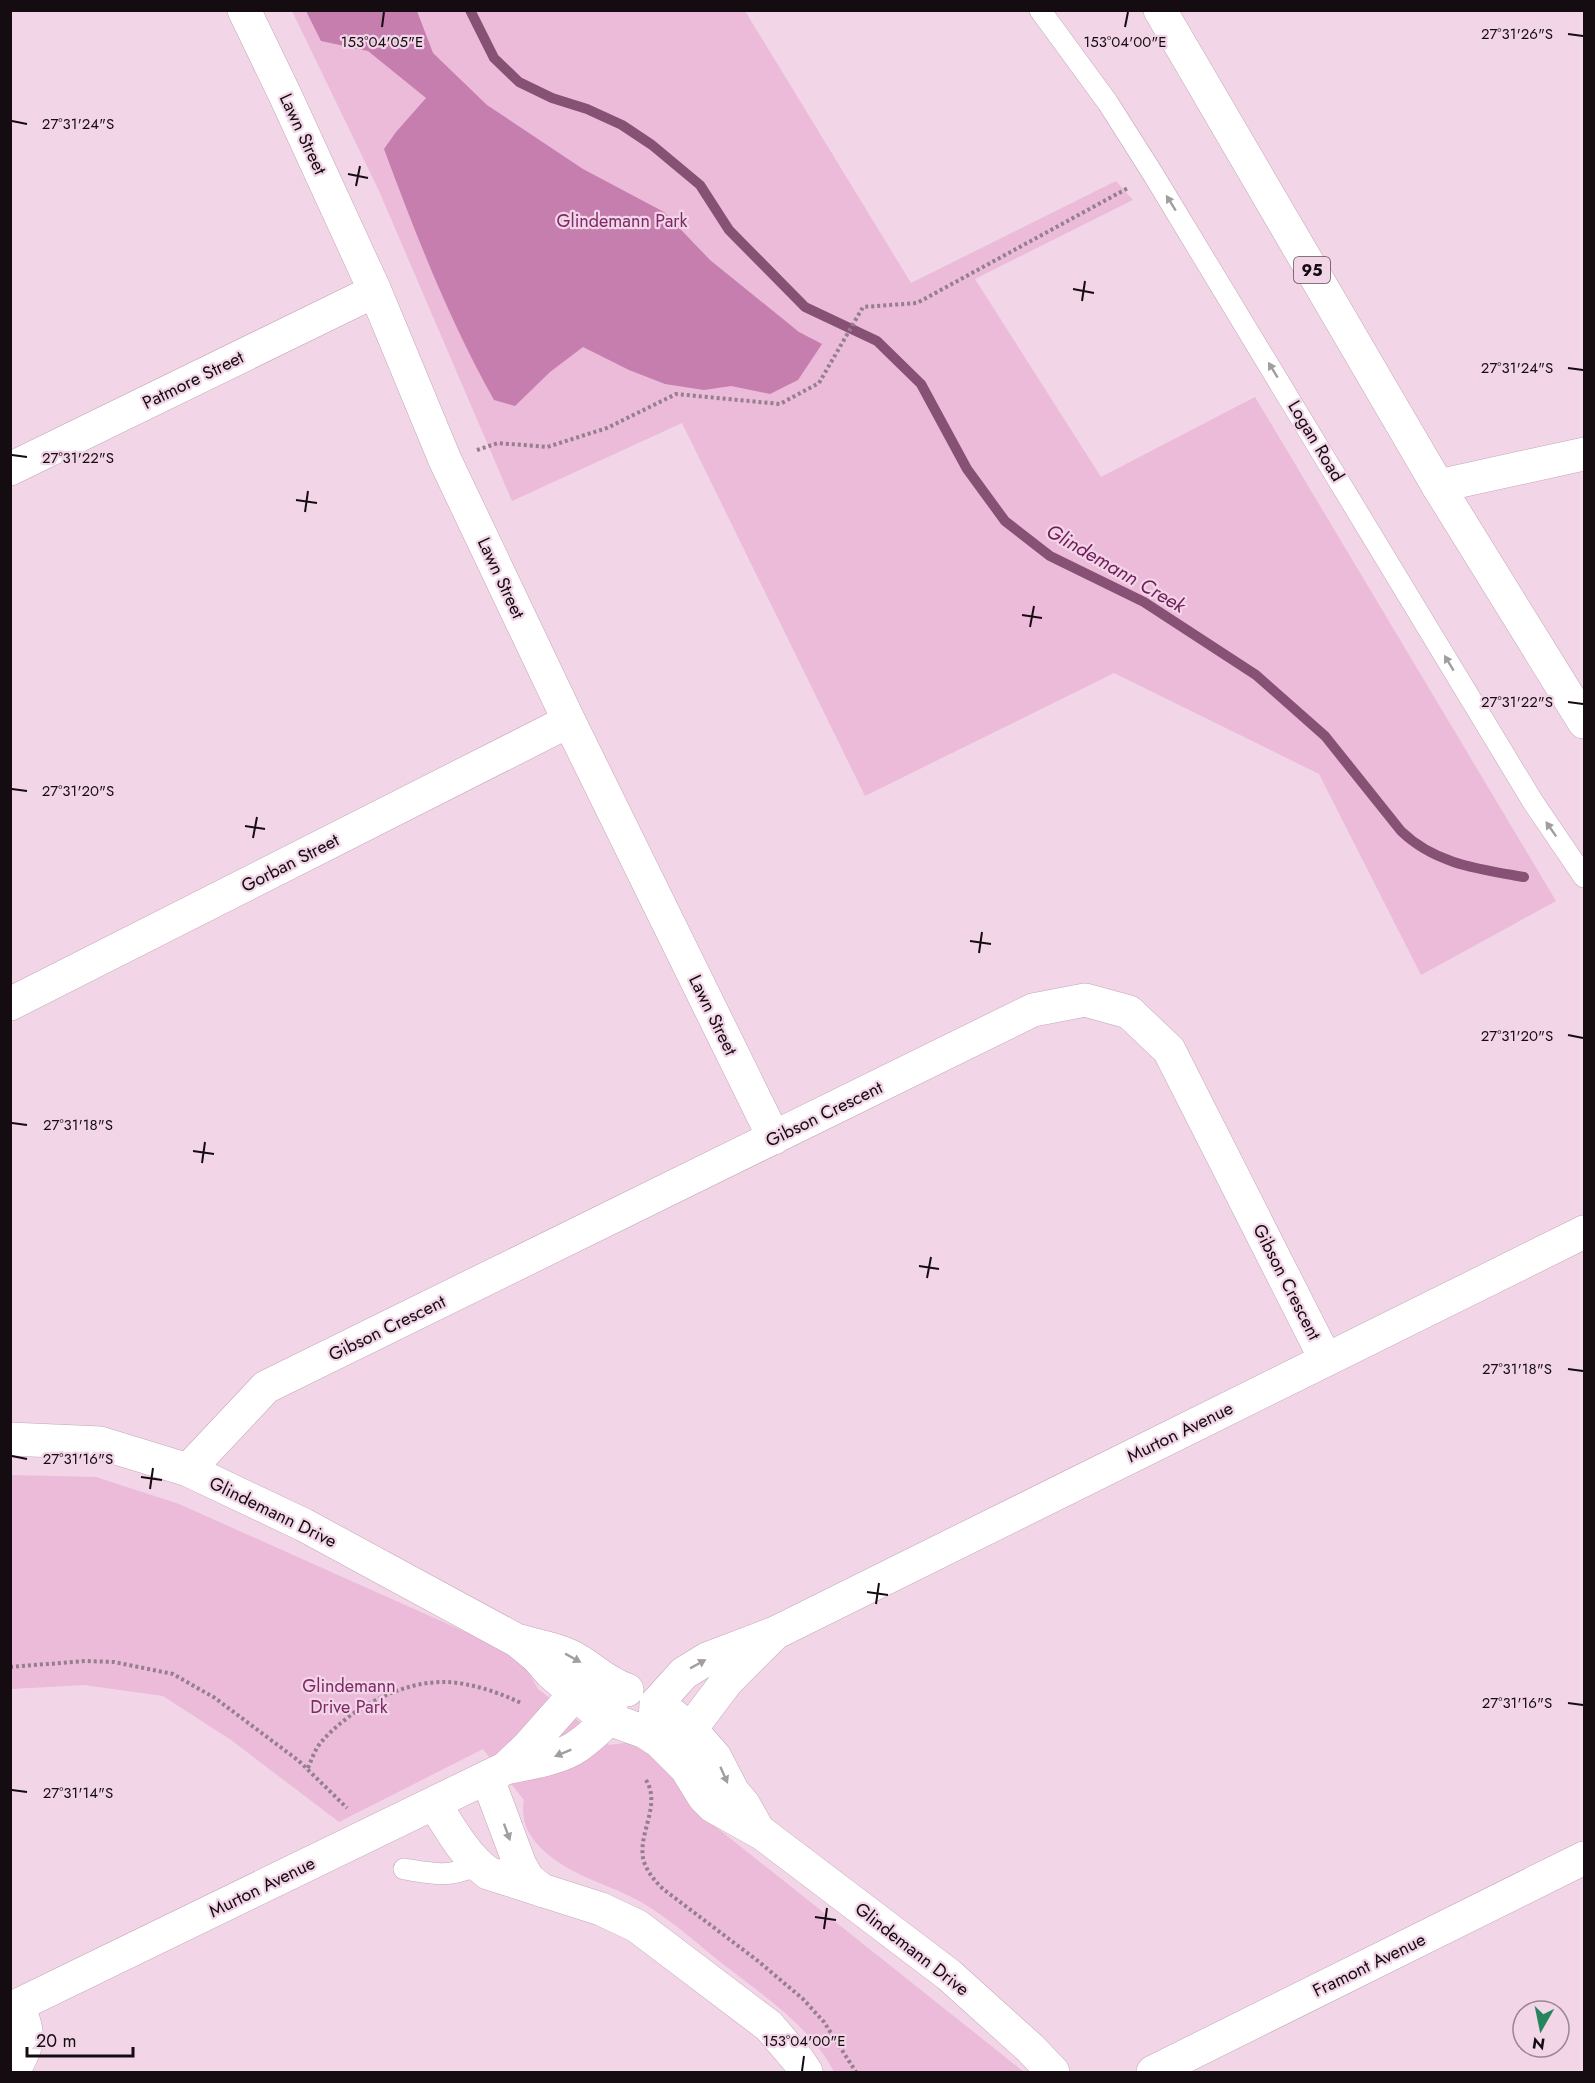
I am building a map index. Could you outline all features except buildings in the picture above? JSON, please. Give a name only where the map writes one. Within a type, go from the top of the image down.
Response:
[{"type":"street","name":"Lawn Street","points":[[244,10],[375,291],[445,460],[569,722],[774,1138]]},
{"type":"street","name":"95","points":[[1160,10],[1438,486],[1584,722]]},
{"type":"street","name":"Patmore Street","points":[[10,469],[375,291]]},
{"type":"street","points":[[1438,486],[1584,454]]},
{"type":"street","name":"Gorban Street","points":[[10,1004],[569,722]]},
{"type":"street","name":"Gibson Crescent","points":[[188,1470],[266,1387],[1033,1010],[1085,1000],[1130,1012],[1169,1050],[1326,1360]]},
{"type":"street","name":"Murton Avenue","points":[[656,1704],[678,1678],[697,1663],[775,1633],[1584,1232]]},
{"type":"street","name":"Glindemann Drive","points":[[10,1439],[100,1443],[188,1470],[304,1525],[518,1641],[594,1710],[609,1719],[641,1730],[654,1738],[686,1768],[709,1802],[763,1834],[950,1975],[1030,2048],[1053,2073]]},
{"type":"street","name":"Murton Avenue","points":[[690,1730],[727,1681],[775,1633]]},
{"type":"street","name":"Glindemann Drive","points":[[518,1641],[548,1648],[572,1657],[613,1685],[656,1704],[690,1730],[715,1757],[733,1792],[763,1834]]},
{"type":"street","points":[[575,1694],[613,1685],[609,1719]]},
{"type":"street","name":"Murton Avenue","points":[[496,1773],[534,1740],[575,1694]]},
{"type":"street","points":[[656,1704],[654,1738],[690,1730]]},
{"type":"street","name":"Murton Avenue","points":[[13,2073],[25,2049],[28,2037],[14,2007],[496,1773],[570,1751],[609,1719]]},
{"type":"street","points":[[496,1773],[520,1865],[528,1879],[543,1890]]},
{"type":"street","points":[[434,1803],[459,1843],[488,1873],[614,1914],[649,1934],[769,2026],[806,2073]]},
{"type":"street","name":"Framont Avenue","points":[[1153,2073],[1584,1858]]},
{"type":"lane","name":"Logan Road","points":[[1040,10],[1108,103],[1153,174],[1521,783],[1584,877]]},
{"type":"lane","points":[[404,1869],[442,1875],[478,1865]]},
{"type":"path","points":[[445,460],[498,443],[547,447],[607,428],[676,394],[780,404],[819,383],[864,307],[917,303],[1153,174]]},
{"type":"path","points":[[10,1666],[85,1661],[114,1662],[173,1674],[215,1698],[308,1768],[350,1811],[364,1838]]},
{"type":"path","points":[[308,1768],[323,1740],[343,1721],[378,1700],[414,1686],[434,1682],[456,1683],[496,1693],[528,1707]]},
{"type":"path","points":[[641,1773],[648,1784],[651,1798],[643,1853],[644,1862],[655,1881],[803,1999],[824,2022],[856,2073]]},
{"type":"green space","name":"Glindemann Park","points":[[292,11],[745,11],[911,283],[1116,181],[1133,200],[975,279],[1101,477],[1255,397],[1556,901],[1421,975],[1319,774],[1114,673],[865,796],[682,423],[512,501],[380,193]]},
{"type":"green space","points":[[306,11],[417,11],[433,53],[487,105],[583,169],[664,212],[710,260],[799,332],[822,344],[798,380],[770,394],[731,386],[704,390],[665,384],[629,370],[583,347],[550,372],[515,406],[494,400],[448,308],[384,149],[426,98],[368,51],[321,41]]},
{"type":"green space","name":"Glindemann Drive Park","points":[[10,1475],[96,1477],[179,1504],[506,1650],[526,1668],[538,1689],[609,1745],[632,1742],[653,1754],[701,1813],[716,1827],[1024,2072],[834,2072],[811,2038],[796,2023],[669,1921],[641,1902],[567,1868],[545,1852],[534,1841],[527,1829],[523,1815],[524,1800],[483,1749],[339,1822],[231,1740],[163,1696],[84,1685],[11,1689]]},
{"type":"waterway","name":"Glindemann Creek","points":[[470,10],[494,58],[519,82],[552,98],[587,109],[622,125],[652,145],[700,185],[729,230],[805,307],[877,341],[921,384],[967,469],[1005,521],[1050,556],[1144,602],[1256,675],[1325,736],[1401,831],[1414,842],[1428,851],[1458,863],[1524,877]]}]
